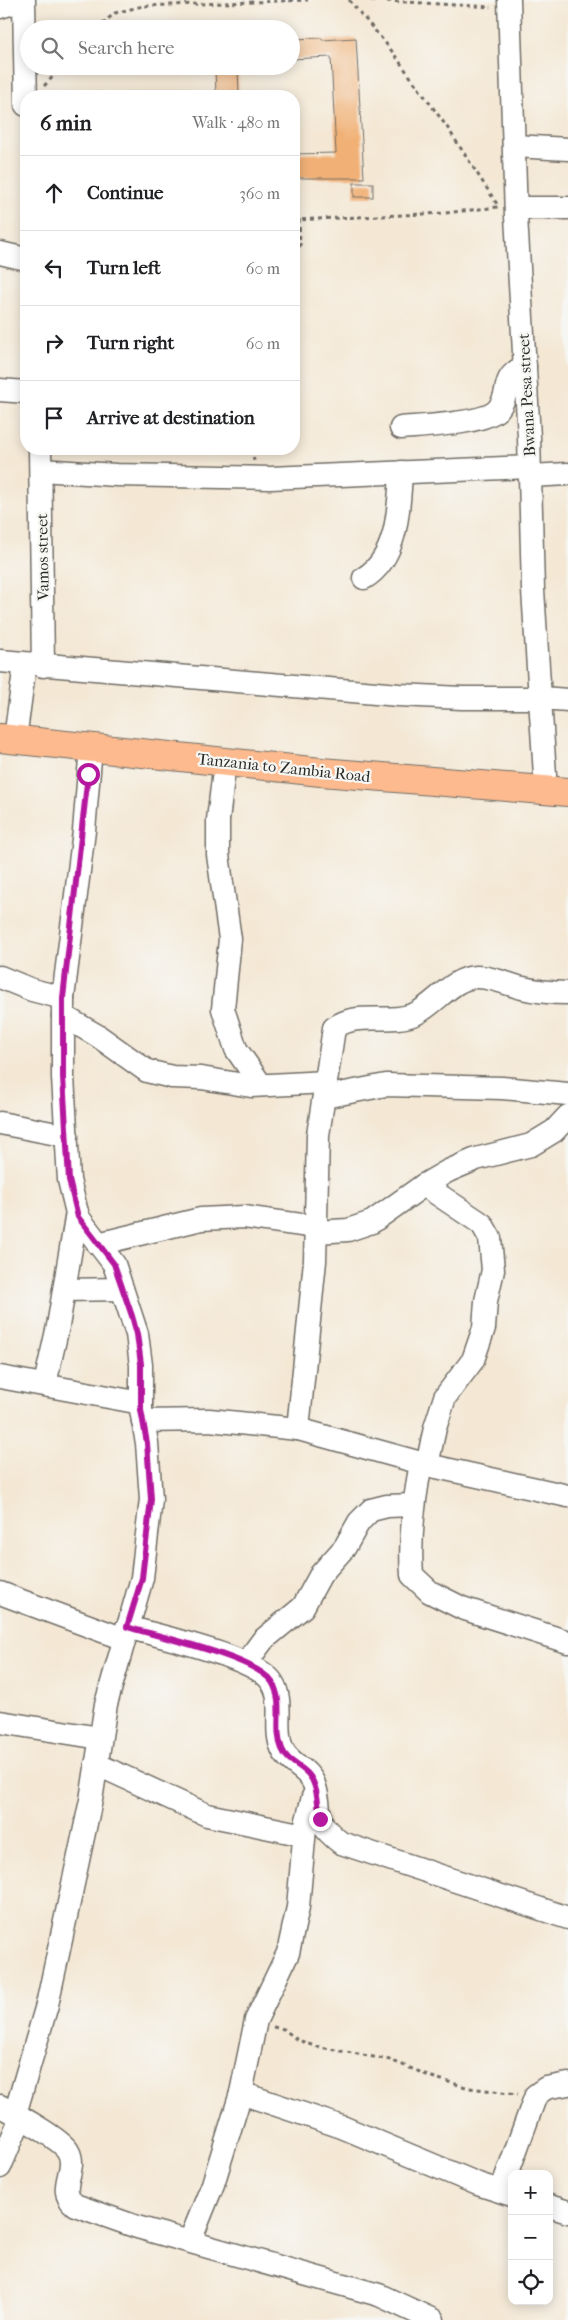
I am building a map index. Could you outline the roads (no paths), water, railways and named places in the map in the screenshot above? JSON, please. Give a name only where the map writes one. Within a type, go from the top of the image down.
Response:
[{"type":"highway","name":"Tanzania to Zambia Road","points":[[8,739],[226,762],[557,792]]},
{"type":"street","points":[[0,7],[24,0],[26,20]]},
{"type":"street","name":"Bwana Pesa street","points":[[509,4],[514,146],[511,215],[524,366],[533,590],[541,698],[557,792]]},
{"type":"street","points":[[30,75],[31,90]]},
{"type":"street","points":[[514,146],[568,149]]},
{"type":"street","points":[[511,215],[568,208]]},
{"type":"street","points":[[0,252],[20,257]]},
{"type":"street","points":[[401,428],[476,420],[493,413],[499,409],[509,378],[524,366]]},
{"type":"street","points":[[0,390],[20,392]]},
{"type":"street","points":[[41,460],[116,475],[270,478],[401,472],[529,471],[568,474]]},
{"type":"street","name":"Vamos street","points":[[8,739],[10,699],[34,665],[41,460]]},
{"type":"street","points":[[364,578],[376,572],[383,561],[391,541],[396,521],[401,472]]},
{"type":"street","points":[[0,661],[399,695],[568,700]]},
{"type":"street","points":[[0,2167],[12,2112],[47,2005],[91,1800],[108,1696],[142,1578],[150,1509],[147,1443],[142,1412],[141,1364],[137,1334],[114,1264],[77,1212],[69,1180],[63,1007],[91,747]]},
{"type":"street","points":[[226,762],[218,820],[218,855],[230,939],[223,1009],[236,1049],[260,1085]]},
{"type":"street","points":[[0,977],[32,990],[63,1007],[98,1036],[147,1071],[172,1077],[325,1089],[386,1085],[492,1088],[568,1094]]},
{"type":"street","points":[[298,1429],[316,1261],[318,1135],[334,1028],[344,1021],[359,1018],[394,1018],[415,1014],[462,980],[477,977],[521,987],[568,993]]},
{"type":"street","points":[[98,1244],[201,1219],[244,1217],[316,1229],[348,1230],[372,1222],[424,1185],[476,1159],[531,1145],[554,1131],[568,1116]]},
{"type":"street","points":[[0,1123],[67,1136]]},
{"type":"street","points":[[424,1185],[482,1224],[490,1238],[494,1270],[486,1302],[484,1328],[474,1360],[445,1397],[424,1464],[414,1505],[410,1548],[412,1575],[430,1592],[462,1608],[568,1642]]},
{"type":"street","points":[[44,1384],[64,1290],[77,1212]]},
{"type":"street","points":[[64,1290],[122,1289]]},
{"type":"street","points":[[0,1378],[44,1384],[142,1412],[298,1429],[424,1464],[568,1496]]},
{"type":"street","points":[[246,1664],[263,1640],[303,1607],[321,1574],[344,1547],[359,1522],[371,1510],[387,1506],[414,1505]]},
{"type":"street","points":[[0,1593],[126,1633],[201,1648],[254,1666],[272,1682],[278,1700],[277,1738],[285,1756],[309,1775],[315,1786],[320,1819],[326,1831],[342,1843],[568,1918]]},
{"type":"street","points":[[0,1722],[100,1738]]},
{"type":"street","points":[[96,1764],[208,1814],[304,1835]]},
{"type":"street","points":[[190,2241],[213,2184],[241,2093],[255,2022],[290,1943],[298,1907],[304,1835],[315,1791]]},
{"type":"street","points":[[241,2093],[342,2127],[506,2193],[536,2096],[546,2088],[568,2084]]},
{"type":"street","points":[[12,2112],[67,2149],[70,2160],[66,2193],[69,2200],[75,2205],[137,2227],[379,2295],[433,2320]]},
{"type":"street","points":[[553,2207],[568,2212]]}]
